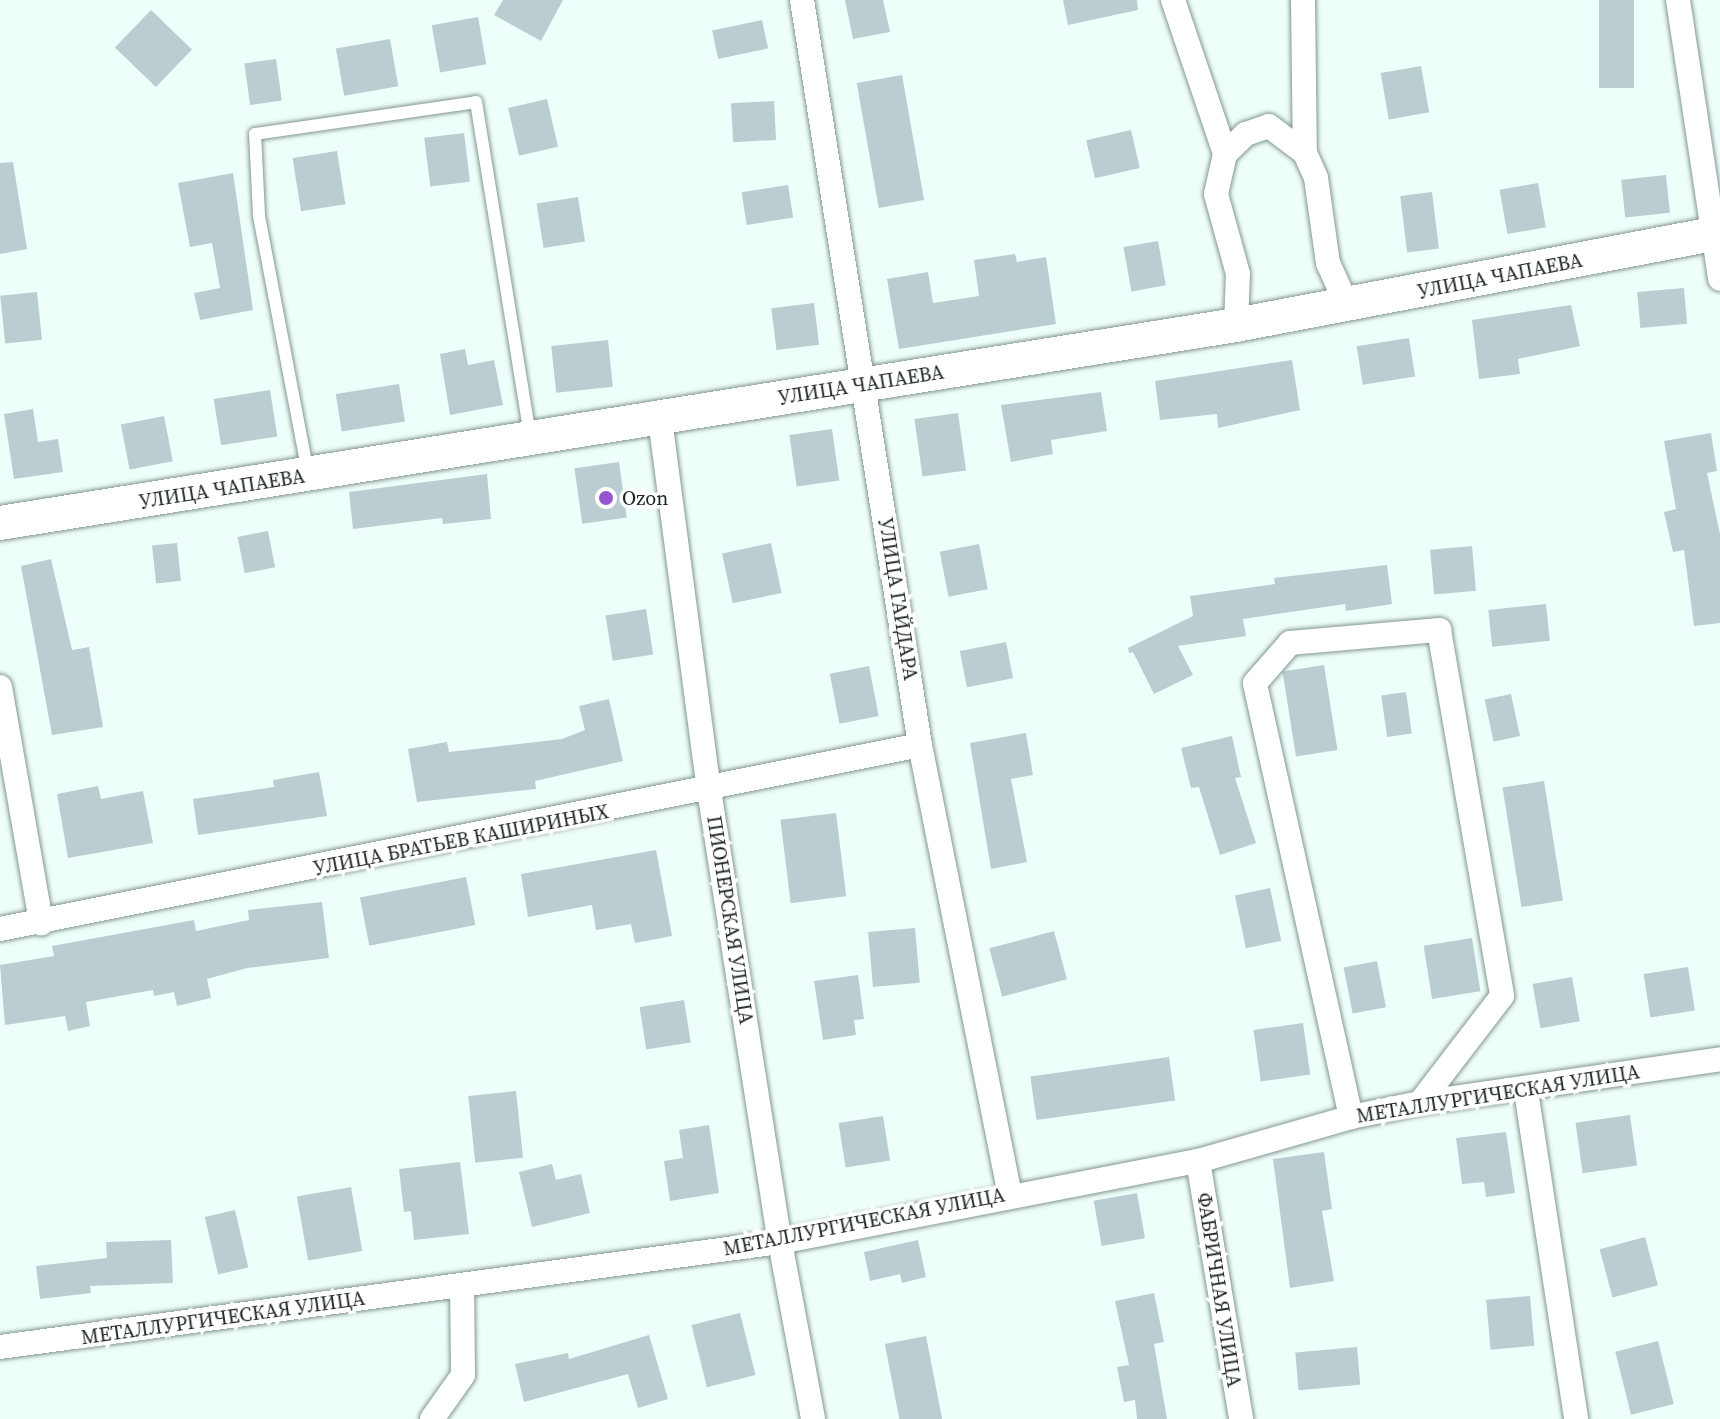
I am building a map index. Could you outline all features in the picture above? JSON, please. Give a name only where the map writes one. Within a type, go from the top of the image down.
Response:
[{"type":"street","name":"УЛИЦА ГАЙДАРА","points":[[802,0],[920,745],[1010,1194]]},
{"type":"street","points":[[1173,0],[1225,154],[1216,194],[1238,274],[1236,325]]},
{"type":"street","points":[[1303,0],[1305,153],[1316,178],[1328,263],[1347,305]]},
{"type":"street","points":[[1678,0],[1717,234],[1720,279]]},
{"type":"street","points":[[1225,154],[1246,134],[1269,126],[1305,153]]},
{"type":"street","name":"УЛИЦА ЧАПАЕВА","points":[[0,523],[309,476],[1236,325],[1717,234]]},
{"type":"street","name":"ПИОНЕРСКАЯ УЛИЦА","points":[[660,419],[709,790],[780,1242],[813,1419]]},
{"type":"street","points":[[1351,1117],[1255,683],[1290,643],[1439,630],[1502,996],[1420,1103]]},
{"type":"street","points":[[0,687],[41,923]]},
{"type":"street","name":"УЛИЦА БРАТЬЕВ КАШИРИНЫХ","points":[[0,929],[709,790],[920,745]]},
{"type":"street","name":"МЕТАЛЛУРГИЧЕСКАЯ УЛИЦА","points":[[0,1347],[780,1242],[1010,1194],[1198,1161],[1351,1117],[1420,1103],[1526,1091],[1720,1059]]},
{"type":"street","points":[[1526,1091],[1576,1419]]},
{"type":"street","name":"ФАБРИЧНАЯ УЛИЦА","points":[[1198,1161],[1241,1419]]},
{"type":"street","points":[[432,1419],[463,1375],[462,1286]]},
{"type":"lane","points":[[309,476],[259,215],[255,134],[476,102],[530,439]]},
{"type":"building","points":[[503,0],[563,0],[541,41],[494,15]]},
{"type":"building","points":[[845,0],[883,0],[890,32],[853,39]]},
{"type":"building","points":[[1063,0],[1137,0],[1138,10],[1068,25]]},
{"type":"building","points":[[1599,0],[1634,0],[1634,88],[1599,88]]},
{"type":"building","points":[[151,10],[192,50],[156,87],[115,47]]},
{"type":"building","points":[[478,17],[486,64],[440,72],[432,25]]},
{"type":"building","points":[[762,20],[768,48],[718,59],[712,31]]},
{"type":"building","points":[[390,39],[398,86],[344,96],[336,49]]},
{"type":"building","points":[[276,59],[282,101],[250,105],[244,63]]},
{"type":"building","points":[[1421,66],[1429,112],[1389,119],[1381,73]]},
{"type":"building","points":[[902,75],[924,200],[879,208],[857,83]]},
{"type":"building","points":[[547,99],[558,147],[519,156],[508,108]]},
{"type":"building","points":[[774,101],[776,140],[733,142],[731,103]]},
{"type":"building","points":[[1131,130],[1140,168],[1095,178],[1086,140]]},
{"type":"building","points":[[464,133],[470,182],[430,187],[424,138]]},
{"type":"building","points":[[337,151],[345,204],[301,211],[293,158]]},
{"type":"building","points":[[13,162],[27,249],[0,254],[0,163]]},
{"type":"building","points":[[233,173],[253,310],[200,320],[194,293],[220,288],[212,243],[190,247],[178,183]]},
{"type":"building","points":[[1666,175],[1670,213],[1625,217],[1621,180]]},
{"type":"building","points":[[1538,183],[1546,227],[1507,234],[1500,190]]},
{"type":"building","points":[[788,185],[793,218],[747,225],[742,192]]},
{"type":"building","points":[[1432,192],[1439,249],[1407,252],[1400,196]]},
{"type":"building","points":[[578,197],[585,241],[544,248],[537,204]]},
{"type":"building","points":[[1158,241],[1166,285],[1131,291],[1124,247]]},
{"type":"building","points":[[1015,254],[1017,262],[1046,257],[1056,324],[899,349],[887,279],[928,272],[933,303],[979,296],[974,260]]},
{"type":"building","points":[[1684,288],[1687,324],[1640,328],[1637,292]]},
{"type":"building","points":[[37,292],[42,340],[5,344],[0,296]]},
{"type":"building","points":[[814,303],[819,345],[776,350],[771,308]]},
{"type":"building","points":[[1571,305],[1580,346],[1518,359],[1520,374],[1479,379],[1472,320]]},
{"type":"building","points":[[1409,338],[1415,377],[1363,385],[1357,346]]},
{"type":"building","points":[[608,340],[613,387],[556,393],[551,346]]},
{"type":"building","points":[[465,349],[468,365],[494,360],[503,405],[450,415],[440,354]]},
{"type":"building","points":[[1292,360],[1300,410],[1218,428],[1217,414],[1160,420],[1155,381]]},
{"type":"building","points":[[399,384],[405,422],[342,432],[336,394]]},
{"type":"building","points":[[270,390],[277,436],[221,445],[214,399]]},
{"type":"building","points":[[1101,392],[1107,431],[1051,440],[1053,454],[1011,462],[1001,405]]},
{"type":"building","points":[[33,409],[38,442],[58,439],[63,472],[14,479],[4,414]]},
{"type":"building","points":[[958,413],[966,470],[923,477],[914,419]]},
{"type":"building","points":[[164,416],[173,461],[130,470],[121,424]]},
{"type":"building","points":[[832,429],[839,480],[797,486],[789,435]]},
{"type":"building","points":[[1711,433],[1717,471],[1707,473],[1720,534],[1720,623],[1694,626],[1684,550],[1673,552],[1664,512],[1676,509],[1664,441]]},
{"type":"building","points":[[619,462],[627,517],[582,524],[574,468]]},
{"type":"building","points":[[487,474],[491,519],[443,524],[442,518],[353,529],[349,492]]},
{"type":"building","points":[[268,531],[275,567],[245,573],[238,537]]},
{"type":"building","points":[[177,543],[181,581],[156,583],[152,546]]},
{"type":"building","points":[[771,543],[782,593],[733,603],[722,553]]},
{"type":"building","points":[[979,544],[988,589],[949,597],[940,552]]},
{"type":"building","points":[[1472,546],[1476,591],[1434,594],[1430,550]]},
{"type":"building","points":[[51,559],[72,650],[89,647],[103,727],[52,735],[21,566]]},
{"type":"building","points":[[1387,565],[1392,604],[1346,611],[1345,604],[1243,619],[1246,636],[1178,646],[1193,675],[1154,694],[1133,652],[1129,653],[1128,648],[1193,616],[1190,596],[1275,584],[1274,578]]},
{"type":"building","points":[[1546,604],[1550,641],[1492,647],[1488,610]]},
{"type":"building","points":[[646,609],[653,654],[613,661],[606,615]]},
{"type":"building","points":[[1006,642],[1013,678],[967,687],[960,651]]},
{"type":"building","points":[[1324,665],[1337,750],[1296,757],[1283,672]]},
{"type":"building","points":[[869,666],[879,716],[839,724],[830,674]]},
{"type":"building","points":[[1406,692],[1412,734],[1387,737],[1381,695]]},
{"type":"building","points":[[1511,694],[1520,736],[1494,742],[1485,700]]},
{"type":"building","points":[[609,699],[623,761],[535,781],[536,789],[417,802],[408,749],[447,742],[449,752],[562,739],[585,730],[579,706]]},
{"type":"building","points":[[1026,733],[1033,775],[1011,779],[1027,862],[991,869],[970,743]]},
{"type":"building","points":[[1232,736],[1241,777],[1235,778],[1256,843],[1220,855],[1199,787],[1191,788],[1181,748]]},
{"type":"building","points":[[319,772],[327,816],[198,835],[193,799],[274,787],[273,780]]},
{"type":"building","points":[[1544,781],[1563,901],[1521,907],[1503,788]]},
{"type":"building","points":[[98,786],[101,799],[143,791],[153,843],[68,858],[57,794]]},
{"type":"building","points":[[836,813],[846,896],[791,903],[780,820]]},
{"type":"building","points":[[656,850],[672,936],[635,943],[631,924],[596,930],[592,905],[528,917],[521,874]]},
{"type":"building","points":[[466,877],[475,925],[369,946],[360,898]]},
{"type":"building","points":[[1270,888],[1281,941],[1246,948],[1235,895]]},
{"type":"building","points":[[322,902],[329,958],[247,968],[207,979],[211,998],[177,1006],[174,992],[154,996],[153,990],[86,1002],[90,1026],[68,1031],[65,1016],[5,1025],[0,965],[54,956],[52,946],[194,920],[196,931],[249,920],[248,910]]},
{"type":"building","points":[[915,928],[920,983],[873,987],[868,932]]},
{"type":"building","points":[[1054,931],[1067,979],[1002,997],[989,948]]},
{"type":"building","points":[[1472,938],[1480,991],[1432,999],[1424,946]]},
{"type":"building","points":[[1377,961],[1386,1007],[1353,1014],[1344,967]]},
{"type":"building","points":[[1688,967],[1695,1010],[1650,1017],[1644,974]]},
{"type":"building","points":[[858,975],[864,1019],[854,1020],[856,1035],[823,1040],[814,981]]},
{"type":"building","points":[[1572,977],[1580,1021],[1540,1028],[1533,984]]},
{"type":"building","points":[[684,1000],[691,1042],[646,1050],[640,1007]]},
{"type":"building","points":[[1303,1023],[1310,1074],[1261,1081],[1253,1030]]},
{"type":"building","points":[[1169,1057],[1175,1101],[1036,1120],[1030,1076]]},
{"type":"building","points":[[516,1091],[523,1158],[475,1163],[468,1096]]},
{"type":"building","points":[[1630,1115],[1637,1166],[1583,1173],[1576,1123]]},
{"type":"building","points":[[883,1116],[890,1160],[846,1167],[839,1123]]},
{"type":"building","points":[[709,1125],[719,1193],[670,1201],[664,1161],[683,1158],[679,1130]]},
{"type":"building","points":[[1506,1132],[1515,1193],[1486,1197],[1484,1182],[1462,1184],[1456,1138]]},
{"type":"building","points":[[1324,1152],[1332,1209],[1322,1211],[1334,1281],[1290,1288],[1273,1159]]},
{"type":"building","points":[[460,1162],[469,1234],[414,1240],[411,1211],[404,1212],[399,1169]]},
{"type":"building","points":[[552,1164],[556,1180],[581,1174],[590,1213],[532,1227],[519,1172]]},
{"type":"building","points":[[351,1187],[362,1251],[308,1261],[297,1197]]},
{"type":"building","points":[[1137,1193],[1145,1238],[1102,1246],[1094,1201]]},
{"type":"building","points":[[235,1210],[248,1267],[218,1274],[205,1217]]},
{"type":"building","points":[[1645,1237],[1658,1285],[1613,1297],[1600,1249]]},
{"type":"building","points":[[171,1240],[173,1283],[90,1286],[91,1293],[40,1299],[36,1266],[107,1258],[106,1242]]},
{"type":"building","points":[[918,1240],[926,1277],[902,1283],[900,1274],[870,1281],[864,1252]]},
{"type":"building","points":[[1154,1293],[1164,1342],[1154,1344],[1167,1419],[1137,1419],[1135,1400],[1124,1402],[1117,1367],[1129,1365],[1115,1301]]},
{"type":"building","points":[[1530,1296],[1534,1346],[1491,1350],[1486,1300]]},
{"type":"building","points":[[740,1313],[755,1375],[707,1387],[691,1325]]},
{"type":"building","points":[[649,1335],[668,1399],[638,1408],[628,1374],[524,1402],[515,1364],[568,1353],[569,1359]]},
{"type":"building","points":[[926,1336],[942,1419],[899,1419],[885,1344]]},
{"type":"building","points":[[1658,1341],[1674,1404],[1631,1415],[1615,1352]]},
{"type":"building","points":[[1357,1347],[1360,1385],[1299,1390],[1295,1352]]},
{"type":"place","name":"Ozon","points":[[606,498]]}]
